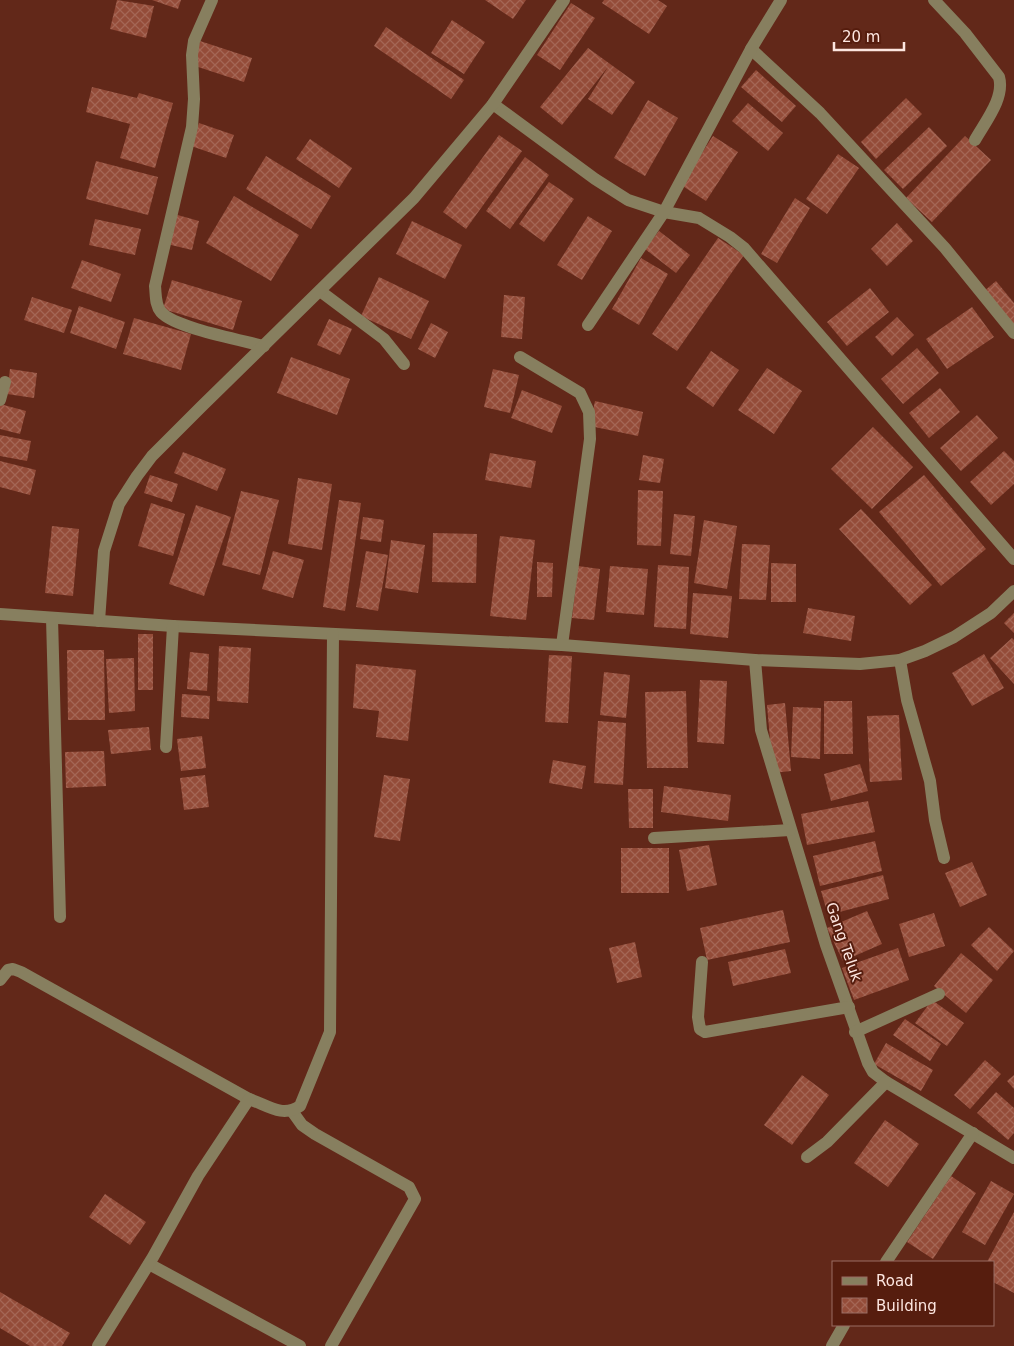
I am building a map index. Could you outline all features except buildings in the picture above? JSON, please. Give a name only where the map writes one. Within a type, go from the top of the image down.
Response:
[{"type":"street","points":[[212,0],[194,41],[192,55],[194,99],[192,127],[155,286],[156,301],[163,314],[179,324],[264,346]]},
{"type":"street","points":[[99,621],[104,552],[119,504],[152,456],[414,198],[493,104],[564,0]]},
{"type":"street","points":[[588,325],[664,212],[751,49],[781,0]]},
{"type":"street","points":[[934,0],[965,33],[999,77],[1001,88],[999,95],[975,140]]},
{"type":"street","points":[[751,49],[827,120],[945,248],[1014,333]]},
{"type":"street","points":[[493,104],[595,179],[628,200],[664,212],[699,218],[744,248],[1014,559]]},
{"type":"street","points":[[320,291],[378,334],[404,364]]},
{"type":"street","points":[[520,357],[580,393],[589,412],[590,439],[562,645]]},
{"type":"street","points":[[0,400],[5,382]]},
{"type":"street","points":[[0,614],[173,626],[562,645],[755,660],[860,664],[900,660],[925,651],[954,637],[990,613],[1014,591]]},
{"type":"street","points":[[52,618],[60,917]]},
{"type":"street","points":[[166,747],[173,626]]},
{"type":"street","points":[[0,980],[8,970],[13,969],[21,972],[249,1099],[284,1112],[292,1111],[300,1106],[330,1032],[333,634]]},
{"type":"street","name":"Gang Teluk","points":[[755,660],[761,730],[790,830],[849,1007],[855,1032],[868,1063],[873,1072],[886,1082],[1014,1158]]},
{"type":"street","points":[[900,660],[907,700],[930,781],[935,820],[944,858]]},
{"type":"street","points":[[654,838],[790,830]]},
{"type":"street","points":[[702,962],[698,1017],[700,1028],[705,1032],[849,1007]]},
{"type":"street","points":[[855,1032],[939,994]]},
{"type":"street","points":[[807,1157],[827,1142],[886,1082]]},
{"type":"street","points":[[98,1346],[149,1264],[198,1176],[249,1099]]},
{"type":"street","points":[[292,1111],[302,1125],[315,1134],[410,1187],[415,1200],[331,1346]]},
{"type":"street","points":[[887,1261],[973,1133]]},
{"type":"street","points":[[149,1264],[300,1346]]},
{"type":"street","points":[[832,1346],[843,1326]]}]
